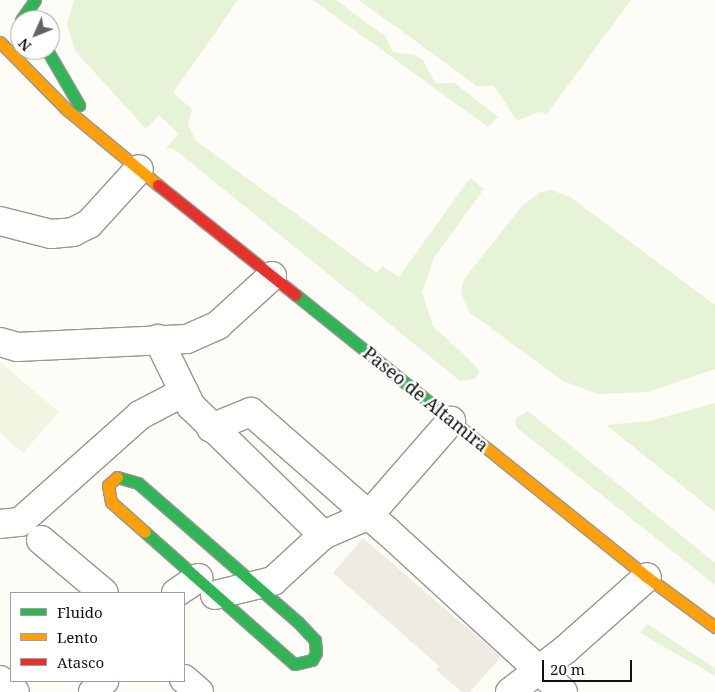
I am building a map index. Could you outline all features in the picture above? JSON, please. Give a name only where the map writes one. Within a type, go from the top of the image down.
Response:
[{"type":"main road","points":[[28,10],[37,0]]},
{"type":"main road","name":"Paseo de Altamira","points":[[0,42],[66,109],[96,131],[139,169],[647,577],[715,627]]},
{"type":"main road","name":"Paseo de Altamira","points":[[52,60],[57,72],[96,131]]},
{"type":"main road","points":[[124,477],[138,483],[255,585],[315,640],[316,653],[312,660],[294,664],[111,502],[108,485],[112,480],[124,477]]},
{"type":"street","points":[[0,221],[51,234],[73,232],[89,224],[139,169]]},
{"type":"street","points":[[0,342],[17,347],[187,338],[218,325],[272,276]]},
{"type":"street","points":[[158,339],[191,406],[211,428],[323,535]]},
{"type":"street","points":[[0,524],[20,522],[140,415],[184,392]]},
{"type":"street","points":[[211,428],[251,412],[369,515],[563,692]]},
{"type":"street","points":[[181,592],[206,587],[255,585],[273,582],[323,535],[369,515],[451,421]]},
{"type":"street","points":[[41,540],[103,592]]},
{"type":"street","points":[[510,692],[538,668],[566,649],[647,577]]},
{"type":"street","points":[[0,680],[15,692]]},
{"type":"street","points":[[185,680],[199,692]]},
{"type":"street","points":[[94,692],[103,682]]},
{"type":"green space","points":[[74,0],[238,0],[173,93],[192,109],[188,125],[196,141],[377,273],[382,266],[399,277],[470,178],[484,189],[434,258],[422,292],[433,326],[475,365],[479,372],[475,379],[460,381],[174,149],[166,148],[179,134],[159,115],[146,129],[75,51],[67,24]]},
{"type":"green space","points":[[313,0],[336,0],[386,37],[393,52],[415,55],[423,60],[435,83],[455,83],[498,117],[488,127]]},
{"type":"green space","points":[[359,0],[631,0],[546,115],[541,111],[517,121],[494,86],[477,86]]},
{"type":"green space","points":[[551,190],[570,197],[715,305],[715,369],[648,392],[598,394],[563,381],[469,312],[461,292],[464,279],[523,205],[541,192]]},
{"type":"green space","points":[[0,362],[59,412],[23,453],[0,433]]},
{"type":"green space","points":[[715,403],[715,512],[606,425],[650,421]]},
{"type":"green space","points":[[528,411],[715,563],[715,585],[516,427],[516,418]]},
{"type":"green space","points":[[647,624],[715,668],[715,676],[640,633]]},
{"type":"shaded area","points":[[363,538],[501,657],[470,692],[462,692],[436,670],[439,666],[333,573]]},
{"type":"traffic: fast","points":[[28,10],[35,0]]},
{"type":"traffic: fast","points":[[53,60],[79,105]]},
{"type":"traffic: fast","points":[[296,295],[484,446]]},
{"type":"traffic: fast","points":[[117,477],[138,483],[298,622],[315,640],[316,653],[312,660],[294,664],[145,532]]},
{"type":"traffic: slow","points":[[0,42],[66,109],[158,185]]},
{"type":"traffic: slow","points":[[484,446],[647,577],[715,627]]},
{"type":"traffic: slow","points":[[117,477],[108,485],[111,502],[145,532]]},
{"type":"traffic: jam","points":[[158,185],[296,295]]}]
